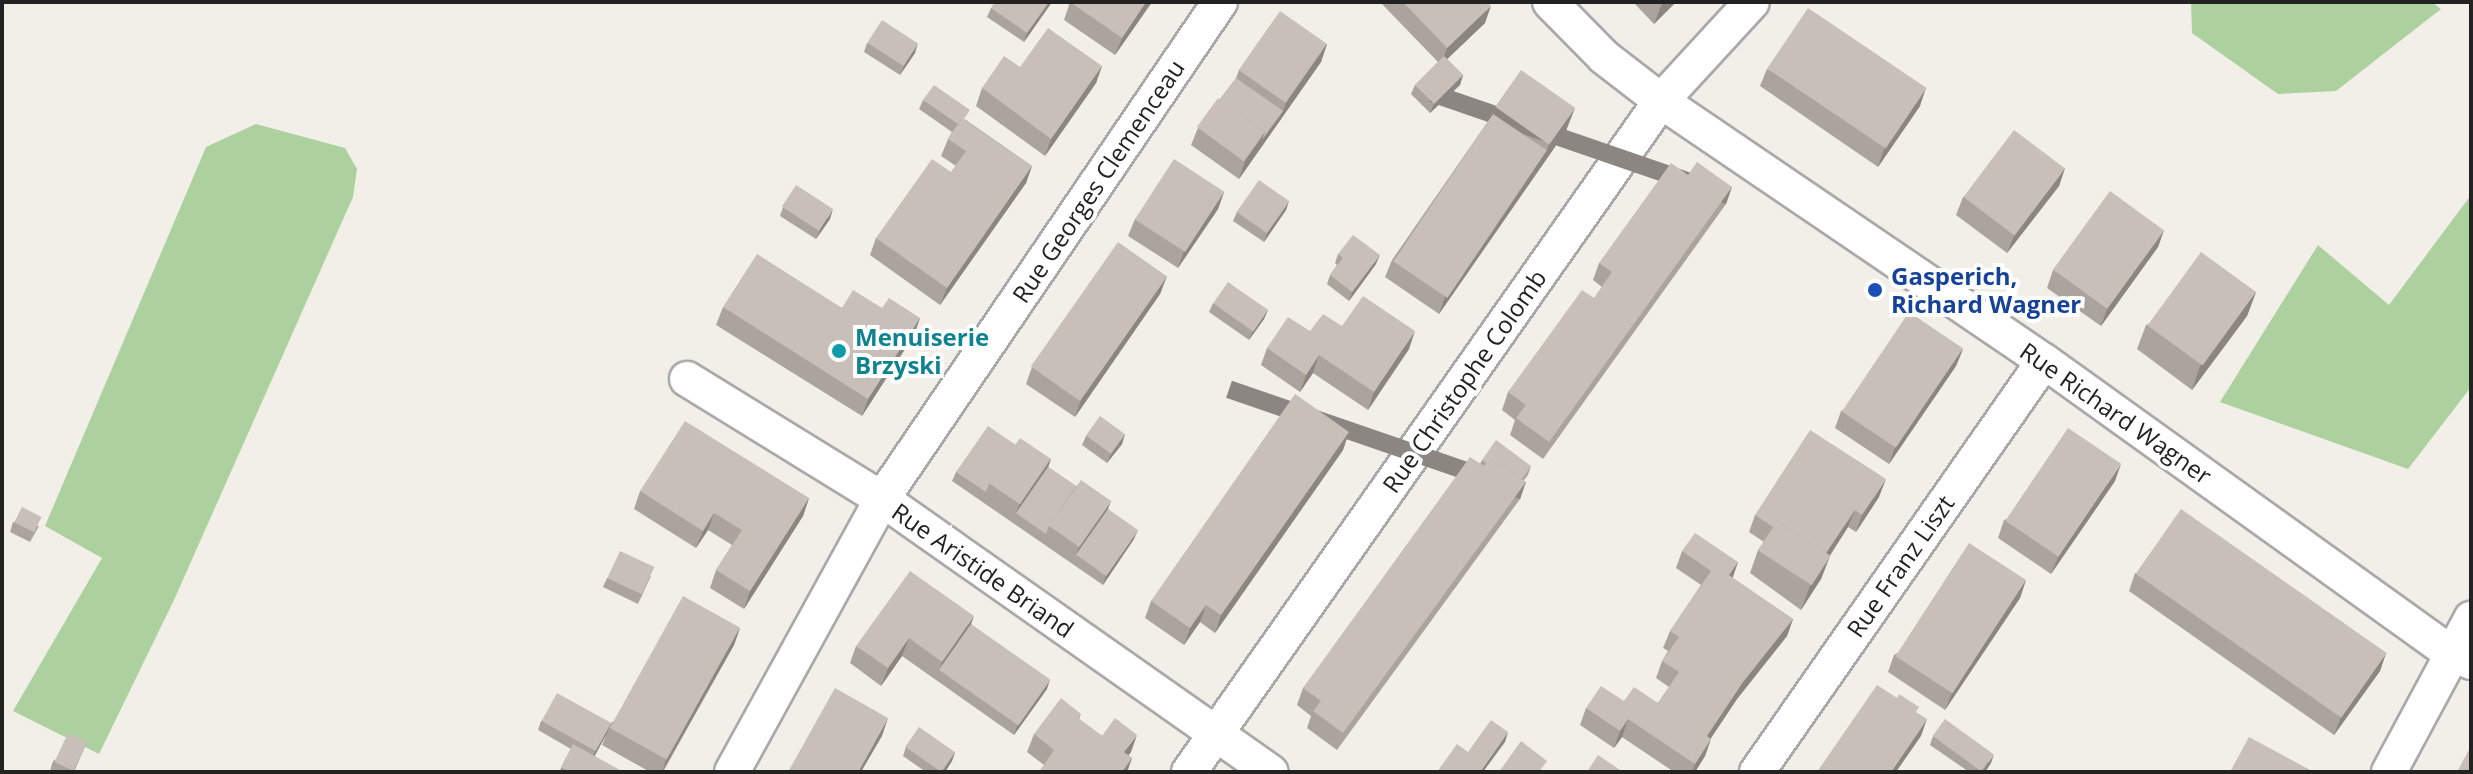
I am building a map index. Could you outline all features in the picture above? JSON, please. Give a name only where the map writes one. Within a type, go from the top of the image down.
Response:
[{"type":"street","name":"Rue Georges Clemenceau","points":[[732,772],[882,499],[1220,2]]},
{"type":"street","name":"Rue Richard Wagner","points":[[1550,2],[1604,57],[1661,101],[2044,361],[2462,658]]},
{"type":"street","name":"Rue Christophe Colomb","points":[[1189,772],[1661,101],[1752,2]]},
{"type":"street","name":"Rue Franz Liszt","points":[[1757,772],[2044,361]]},
{"type":"street","name":"Rue Aristide Briand","points":[[687,379],[882,499],[1271,772]]},
{"type":"street","points":[[2389,772],[2462,658],[2471,619]]},
{"type":"green space","points":[[2191,2],[2432,2],[2441,9],[2336,91],[2278,94],[2192,33]]},
{"type":"green space","points":[[256,124],[345,148],[357,169],[353,197],[174,600],[99,754],[13,711],[102,558],[45,526],[206,147]]},
{"type":"green space","points":[[2471,195],[2471,387],[2408,469],[2220,402],[2318,245],[2389,305]]},
{"type":"building","points":[[995,2],[1049,2],[1027,33],[991,8]]},
{"type":"building","points":[[1070,2],[1146,2],[1122,38]]},
{"type":"building","points":[[1403,2],[1488,2],[1491,6],[1447,48]]},
{"type":"building","points":[[1808,8],[1927,88],[1886,148],[1767,69]]},
{"type":"building","points":[[1280,11],[1327,44],[1285,103],[1239,70]]},
{"type":"building","points":[[882,20],[918,43],[903,66],[867,43]]},
{"type":"building","points":[[1048,28],[1102,66],[1051,139],[982,88],[1004,56],[1020,67]]},
{"type":"building","points":[[1444,56],[1463,75],[1434,104],[1415,85]]},
{"type":"building","points":[[1521,70],[1575,108],[1549,145],[1495,107]]},
{"type":"building","points":[[1236,78],[1283,111],[1262,140],[1265,132],[1220,100]]},
{"type":"building","points":[[934,85],[970,110],[958,124],[923,100]]},
{"type":"building","points":[[1218,98],[1265,132],[1244,161],[1197,127]]},
{"type":"building","points":[[1493,114],[1547,150],[1447,298],[1393,262]]},
{"type":"building","points":[[962,118],[1032,166],[947,288],[876,238],[932,159],[951,172],[966,151],[948,139]]},
{"type":"building","points":[[2014,130],[2065,169],[2015,236],[1963,197]]},
{"type":"building","points":[[1174,159],[1224,192],[1185,252],[1135,219]]},
{"type":"building","points":[[1697,162],[1732,187],[1549,442],[1516,418],[1526,405],[1508,392],[1582,290],[1594,298],[1612,272],[1599,263],[1671,163],[1688,175]]},
{"type":"building","points":[[1259,180],[1289,201],[1267,233],[1237,212]]},
{"type":"building","points":[[796,185],[833,209],[819,231],[782,207]]},
{"type":"building","points":[[2110,191],[2164,230],[2107,309],[2053,269]]},
{"type":"building","points":[[1353,235],[1380,255],[1352,292],[1330,275],[1343,258],[1338,254]]},
{"type":"building","points":[[1118,242],[1167,276],[1080,401],[1031,367]]},
{"type":"building","points":[[2201,252],[2256,292],[2203,366],[2148,326]]},
{"type":"building","points":[[757,254],[842,308],[853,290],[882,308],[889,298],[920,318],[868,399],[723,307]]},
{"type":"building","points":[[1228,282],[1268,310],[1253,331],[1213,303]]},
{"type":"building","points":[[1363,296],[1415,331],[1374,392],[1319,355],[1306,375],[1267,348],[1288,317],[1310,331],[1323,314],[1342,326]]},
{"type":"building","points":[[1909,312],[1963,348],[1896,448],[1842,411]]},
{"type":"building","points":[[1295,394],[1349,432],[1221,615],[1206,605],[1190,628],[1151,601]]},
{"type":"building","points":[[1100,416],[1125,434],[1111,454],[1086,435]]},
{"type":"building","points":[[685,421],[809,498],[750,591],[716,570],[742,530],[714,513],[703,531],[640,491]]},
{"type":"building","points":[[988,426],[1016,445],[986,492],[956,472]]},
{"type":"building","points":[[2068,428],[2121,464],[2058,557],[2005,521]]},
{"type":"building","points":[[1810,430],[1886,479],[1862,515],[1855,510],[1826,553],[1777,521],[1773,527],[1755,515]]},
{"type":"building","points":[[1020,438],[1051,459],[1020,504],[989,484]]},
{"type":"building","points":[[1496,440],[1531,466],[1522,479],[1491,456],[1486,463],[1482,460]]},
{"type":"building","points":[[1491,456],[1526,482],[1343,733],[1313,711],[1321,701],[1303,688],[1470,457],[1484,466]]},
{"type":"building","points":[[1048,467],[1076,486],[1046,534],[1016,513]]},
{"type":"building","points":[[1081,480],[1111,501],[1079,547],[1049,526]]},
{"type":"building","points":[[22,507],[42,517],[34,532],[14,522]]},
{"type":"building","points":[[1108,509],[1138,530],[1106,576],[1076,555]]},
{"type":"building","points":[[2181,509],[2387,653],[2341,718],[2136,574]]},
{"type":"building","points":[[1777,521],[1831,556],[1812,585],[1758,550]]},
{"type":"building","points":[[1695,533],[1738,562],[1729,575],[1793,619],[1743,682],[1707,736],[1711,739],[1695,764],[1628,719],[1620,731],[1586,708],[1601,686],[1624,701],[1634,687],[1658,703],[1679,672],[1662,661],[1679,637],[1670,631],[1711,571],[1682,551]]},
{"type":"building","points":[[1969,543],[2026,580],[1953,693],[1895,656]]},
{"type":"building","points":[[620,551],[654,567],[642,594],[607,578]]},
{"type":"building","points":[[910,571],[974,616],[942,662],[909,638],[888,668],[856,646]]},
{"type":"building","points":[[683,596],[740,628],[667,760],[610,728]]},
{"type":"building","points":[[971,624],[1050,680],[1018,726],[939,670]]},
{"type":"building","points":[[1877,685],[1919,707],[1916,712],[1927,719],[1891,772],[1817,772]]},
{"type":"building","points":[[835,688],[888,718],[858,772],[788,772]]},
{"type":"building","points":[[557,693],[611,723],[596,751],[541,721]]},
{"type":"building","points":[[1061,698],[1081,714],[1078,718],[1102,736],[1115,718],[1137,735],[1124,752],[1132,758],[1122,772],[1039,772],[1054,750],[1034,734]]},
{"type":"building","points":[[1945,719],[1994,754],[1981,771],[1933,736]]},
{"type":"building","points":[[1491,720],[1508,732],[1480,772],[1437,772],[1457,744],[1468,752]]},
{"type":"building","points":[[919,727],[955,752],[941,772],[905,747]]},
{"type":"building","points":[[68,733],[87,742],[74,771],[54,762]]},
{"type":"building","points":[[2249,737],[2314,772],[2230,772]]},
{"type":"building","points":[[1521,741],[1547,761],[1539,772],[1499,772]]},
{"type":"building","points":[[573,744],[623,772],[570,772],[561,767]]},
{"type":"building","points":[[2471,746],[2471,772],[2457,772]]},
{"type":"building","points":[[1598,755],[1623,772],[1587,772]]},
{"type":"place","name":"Gasperich, Richard Wagner","points":[[1875,290]]},
{"type":"place","name":"Menuiserie Brzyski","points":[[839,351]]}]
